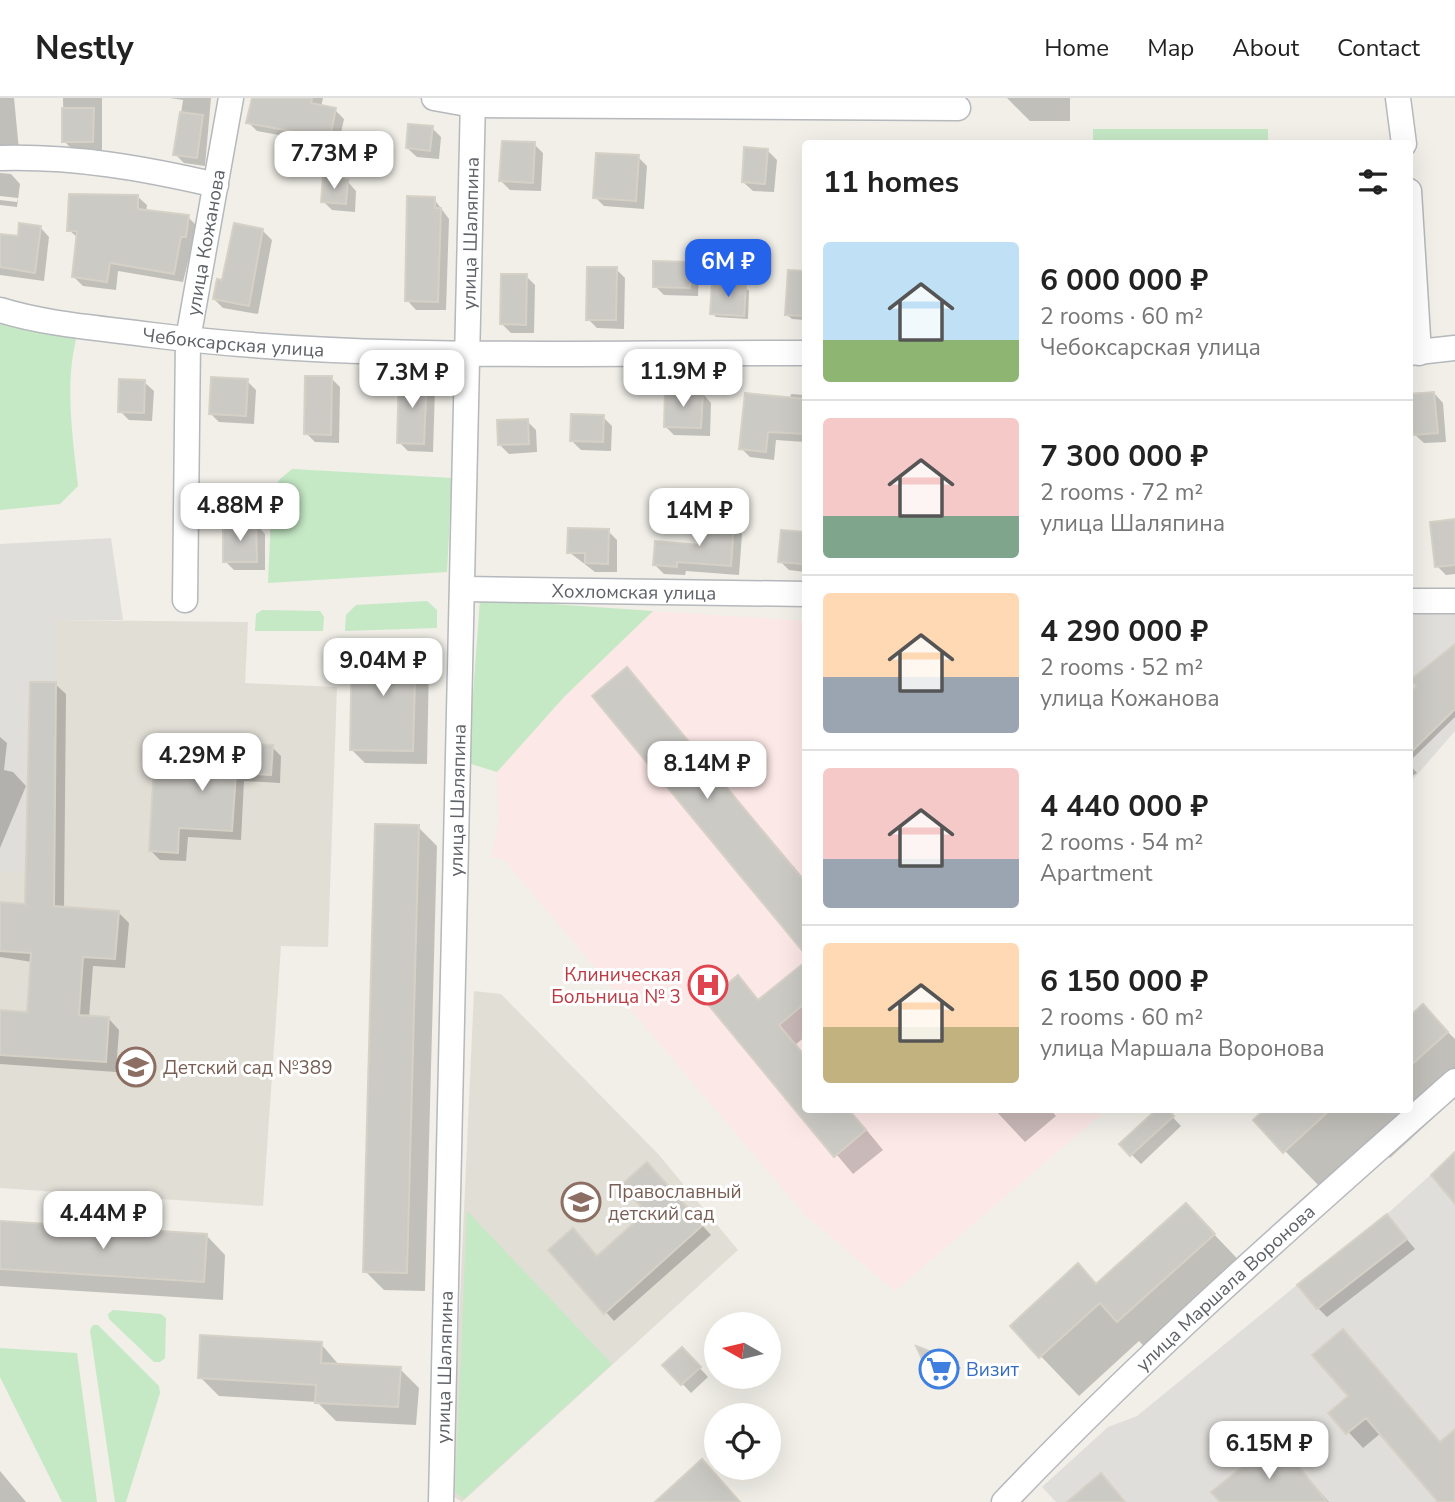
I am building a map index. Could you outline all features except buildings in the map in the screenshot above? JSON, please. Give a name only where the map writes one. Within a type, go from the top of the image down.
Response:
[{"type":"street","name":"улица Кожанова","points":[[185,600],[188,339],[231,98]]},
{"type":"street","points":[[434,98],[473,102],[958,108]]},
{"type":"street","points":[[1398,98],[1403,140]]},
{"type":"street","name":"улица Шаляпина","points":[[441,1502],[454,863],[464,589],[466,352],[473,102]]},
{"type":"street","points":[[0,158],[47,156],[103,161],[216,185]]},
{"type":"street","name":"Чебоксарская улица","points":[[0,310],[90,327],[188,339],[309,348],[466,352],[802,353]]},
{"type":"street","points":[[1413,321],[1414,353],[1455,348]]},
{"type":"street","name":"Хохломская улица","points":[[464,589],[802,594]]},
{"type":"street","points":[[1413,601],[1455,601]]},
{"type":"street","name":"улица Маршала Воронова","points":[[1004,1502],[1058,1444],[1255,1259],[1455,1081]]},
{"type":"shaded area","points":[[111,538],[123,620],[57,620],[55,875],[0,881],[0,544]]},
{"type":"shaded area","name":"Клиническая Больница № 3","points":[[653,611],[802,621],[802,1113],[1103,1113],[895,1291],[806,1216],[504,860],[491,857],[498,825],[497,772],[564,697]]},
{"type":"shaded area","points":[[1413,612],[1455,612],[1455,731],[1413,779]]},
{"type":"shaded area","points":[[56,620],[248,622],[245,683],[337,687],[328,947],[281,946],[263,1206],[0,1188],[0,871],[55,875]]},
{"type":"shaded area","name":"Православный детский сад","points":[[474,991],[501,994],[659,1155],[738,1250],[462,1502],[451,1495]]},
{"type":"shaded area","points":[[1455,1153],[1455,1502],[1056,1502],[1042,1487],[1108,1427],[1137,1416],[1297,1285],[1317,1309],[1347,1285],[1328,1261],[1387,1214]]},
{"type":"green space","points":[[1093,129],[1268,129],[1268,140],[1093,140]]},
{"type":"green space","points":[[0,322],[77,336],[70,392],[78,486],[60,504],[0,510]]},
{"type":"green space","points":[[292,469],[452,478],[447,572],[268,583],[272,493],[280,479]]},
{"type":"green space","points":[[480,599],[653,611],[564,697],[497,772],[468,763]]},
{"type":"green space","points":[[427,601],[437,610],[437,628],[345,631],[346,615],[356,605]]},
{"type":"green space","points":[[262,610],[320,611],[324,617],[323,631],[255,631],[256,614]]},
{"type":"green space","points":[[467,1211],[612,1364],[464,1499],[455,1492]]},
{"type":"green space","points":[[113,1310],[161,1314],[166,1318],[165,1358],[154,1362],[109,1319],[108,1314]]},
{"type":"green space","points":[[93,1325],[98,1325],[159,1386],[160,1393],[126,1502],[115,1502],[90,1330]]},
{"type":"green space","points":[[0,1348],[77,1353],[97,1502],[62,1502],[0,1377]]},
{"type":"place","name":"Клиническая Больница № 3","points":[[708,985]]},
{"type":"place","name":"Детский сад №389","points":[[136,1067]]},
{"type":"place","name":"Православный детский сад","points":[[581,1202]]},
{"type":"place","name":"Визит","points":[[939,1369]]}]
